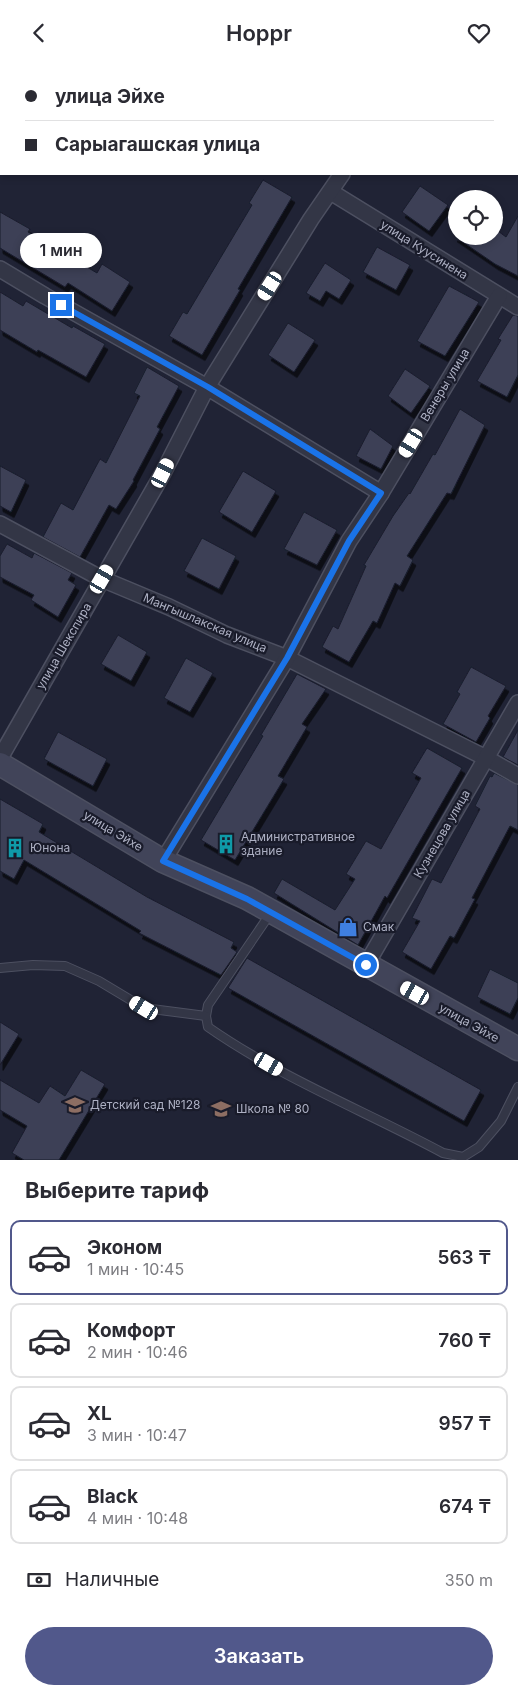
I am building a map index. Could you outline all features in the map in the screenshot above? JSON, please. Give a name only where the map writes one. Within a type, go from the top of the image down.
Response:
[{"type":"street","name":"улица Шекспира","points":[[0,758],[163,473],[208,387],[311,219],[341,175]]},
{"type":"street","name":"улица Куусинена","points":[[331,192],[518,307]]},
{"type":"street","points":[[0,269],[208,387],[381,493]]},
{"type":"street","name":"Венеры улица","points":[[163,861],[287,658],[349,541],[381,493],[499,296]]},
{"type":"street","name":"Мангышлакская улица","points":[[0,524],[102,579],[169,607],[227,635],[287,658],[518,776]]},
{"type":"street","name":"Кузнецова улица","points":[[366,965],[518,703]]},
{"type":"street","name":"улица Эйхе","points":[[0,764],[163,861],[272,912],[518,1049]]},
{"type":"lane","points":[[272,912],[208,1005],[206,1016],[208,1027],[298,1081],[443,1153],[463,1157],[479,1147],[501,1121],[518,1087]]},
{"type":"lane","points":[[0,968],[33,965],[65,966],[100,981],[144,1008],[206,1016]]},
{"type":"building","points":[[263,180],[292,197],[202,355],[169,336],[183,312],[187,314],[252,205],[249,203]]},
{"type":"building","points":[[420,186],[448,205],[429,231],[402,212]]},
{"type":"building","points":[[0,212],[30,229],[28,232],[97,273],[102,264],[130,282],[112,311],[68,283],[65,287],[0,248]]},
{"type":"building","points":[[518,216],[518,276],[495,264],[467,245],[503,245],[503,235],[506,237]]},
{"type":"building","points":[[377,247],[410,265],[396,290],[363,272]]},
{"type":"building","points":[[325,263],[351,280],[339,299],[326,291],[320,301],[306,293]]},
{"type":"building","points":[[449,286],[479,302],[445,356],[417,341]]},
{"type":"building","points":[[0,292],[23,306],[26,301],[72,328],[73,326],[105,344],[86,377],[38,350],[37,352],[0,330]]},
{"type":"building","points":[[513,315],[518,316],[518,375],[507,397],[477,381],[501,340],[498,339]]},
{"type":"building","points":[[288,323],[315,340],[294,372],[268,355]]},
{"type":"building","points":[[147,367],[179,386],[157,427],[160,429],[134,481],[116,509],[109,505],[80,557],[43,537],[61,503],[73,510],[100,459],[106,463],[140,396],[134,393]]},
{"type":"building","points":[[405,369],[430,386],[411,413],[388,396]]},
{"type":"building","points":[[460,409],[485,425],[451,494],[447,493],[407,556],[413,560],[400,586],[395,583],[377,623],[373,621],[349,662],[322,647],[333,626],[338,629],[366,566],[364,565],[393,516],[410,494],[433,454],[435,455]]},
{"type":"building","points":[[370,429],[393,446],[381,469],[356,456]]},
{"type":"building","points":[[0,466],[26,480],[11,512],[0,506]]},
{"type":"building","points":[[243,471],[276,491],[252,532],[219,512]]},
{"type":"building","points":[[304,512],[337,530],[317,565],[284,549]]},
{"type":"building","points":[[202,538],[236,556],[219,589],[184,571]]},
{"type":"building","points":[[7,544],[32,558],[34,553],[72,573],[68,580],[76,585],[58,617],[31,600],[34,595],[0,577],[0,556]]},
{"type":"building","points":[[118,635],[147,652],[131,681],[101,664]]},
{"type":"building","points":[[186,658],[213,673],[190,712],[164,698]]},
{"type":"building","points":[[471,667],[506,686],[488,716],[490,718],[476,742],[443,724],[460,694],[457,692]]},
{"type":"building","points":[[297,674],[326,689],[302,724],[307,727],[278,776],[284,779],[235,860],[201,840],[263,736],[261,735]]},
{"type":"building","points":[[518,730],[518,765],[503,757]]},
{"type":"building","points":[[58,732],[107,759],[93,786],[44,759]]},
{"type":"building","points":[[427,748],[462,768],[387,898],[385,896],[358,945],[274,893],[282,879],[335,910],[355,879],[346,874],[366,841],[381,849],[421,778],[412,773]]},
{"type":"building","points":[[494,773],[518,785],[518,830],[510,826],[472,898],[475,899],[454,938],[450,936],[431,969],[402,952],[420,921],[412,918],[432,879],[441,883],[480,809],[475,806],[490,776],[492,777]]},
{"type":"building","points":[[0,799],[43,824],[39,832],[147,897],[234,942],[231,948],[237,952],[221,975],[139,933],[141,931],[24,860],[14,879],[0,871]]},
{"type":"building","points":[[247,958],[481,1090],[464,1121],[228,988]]},
{"type":"building","points":[[490,969],[518,983],[518,998],[510,1014],[477,997]]},
{"type":"building","points":[[0,1022],[19,1034],[0,1065]]},
{"type":"building","points":[[81,1070],[105,1084],[59,1160],[24,1160],[12,1153],[27,1126],[0,1110],[0,1080],[39,1103],[50,1086],[65,1096]]},
{"type":"place","name":"Административное здание","points":[[226,844]]},
{"type":"place","name":"Юнона","points":[[15,848]]},
{"type":"place","name":"Смак","points":[[348,927]]},
{"type":"place","name":"Детский сад №128","points":[[75,1105]]},
{"type":"place","name":"Школа № 80","points":[[221,1109]]},
{"type":"route","points":[[61,305],[208,387],[381,493],[349,541],[287,658],[163,861],[247,899],[366,965]]}]
